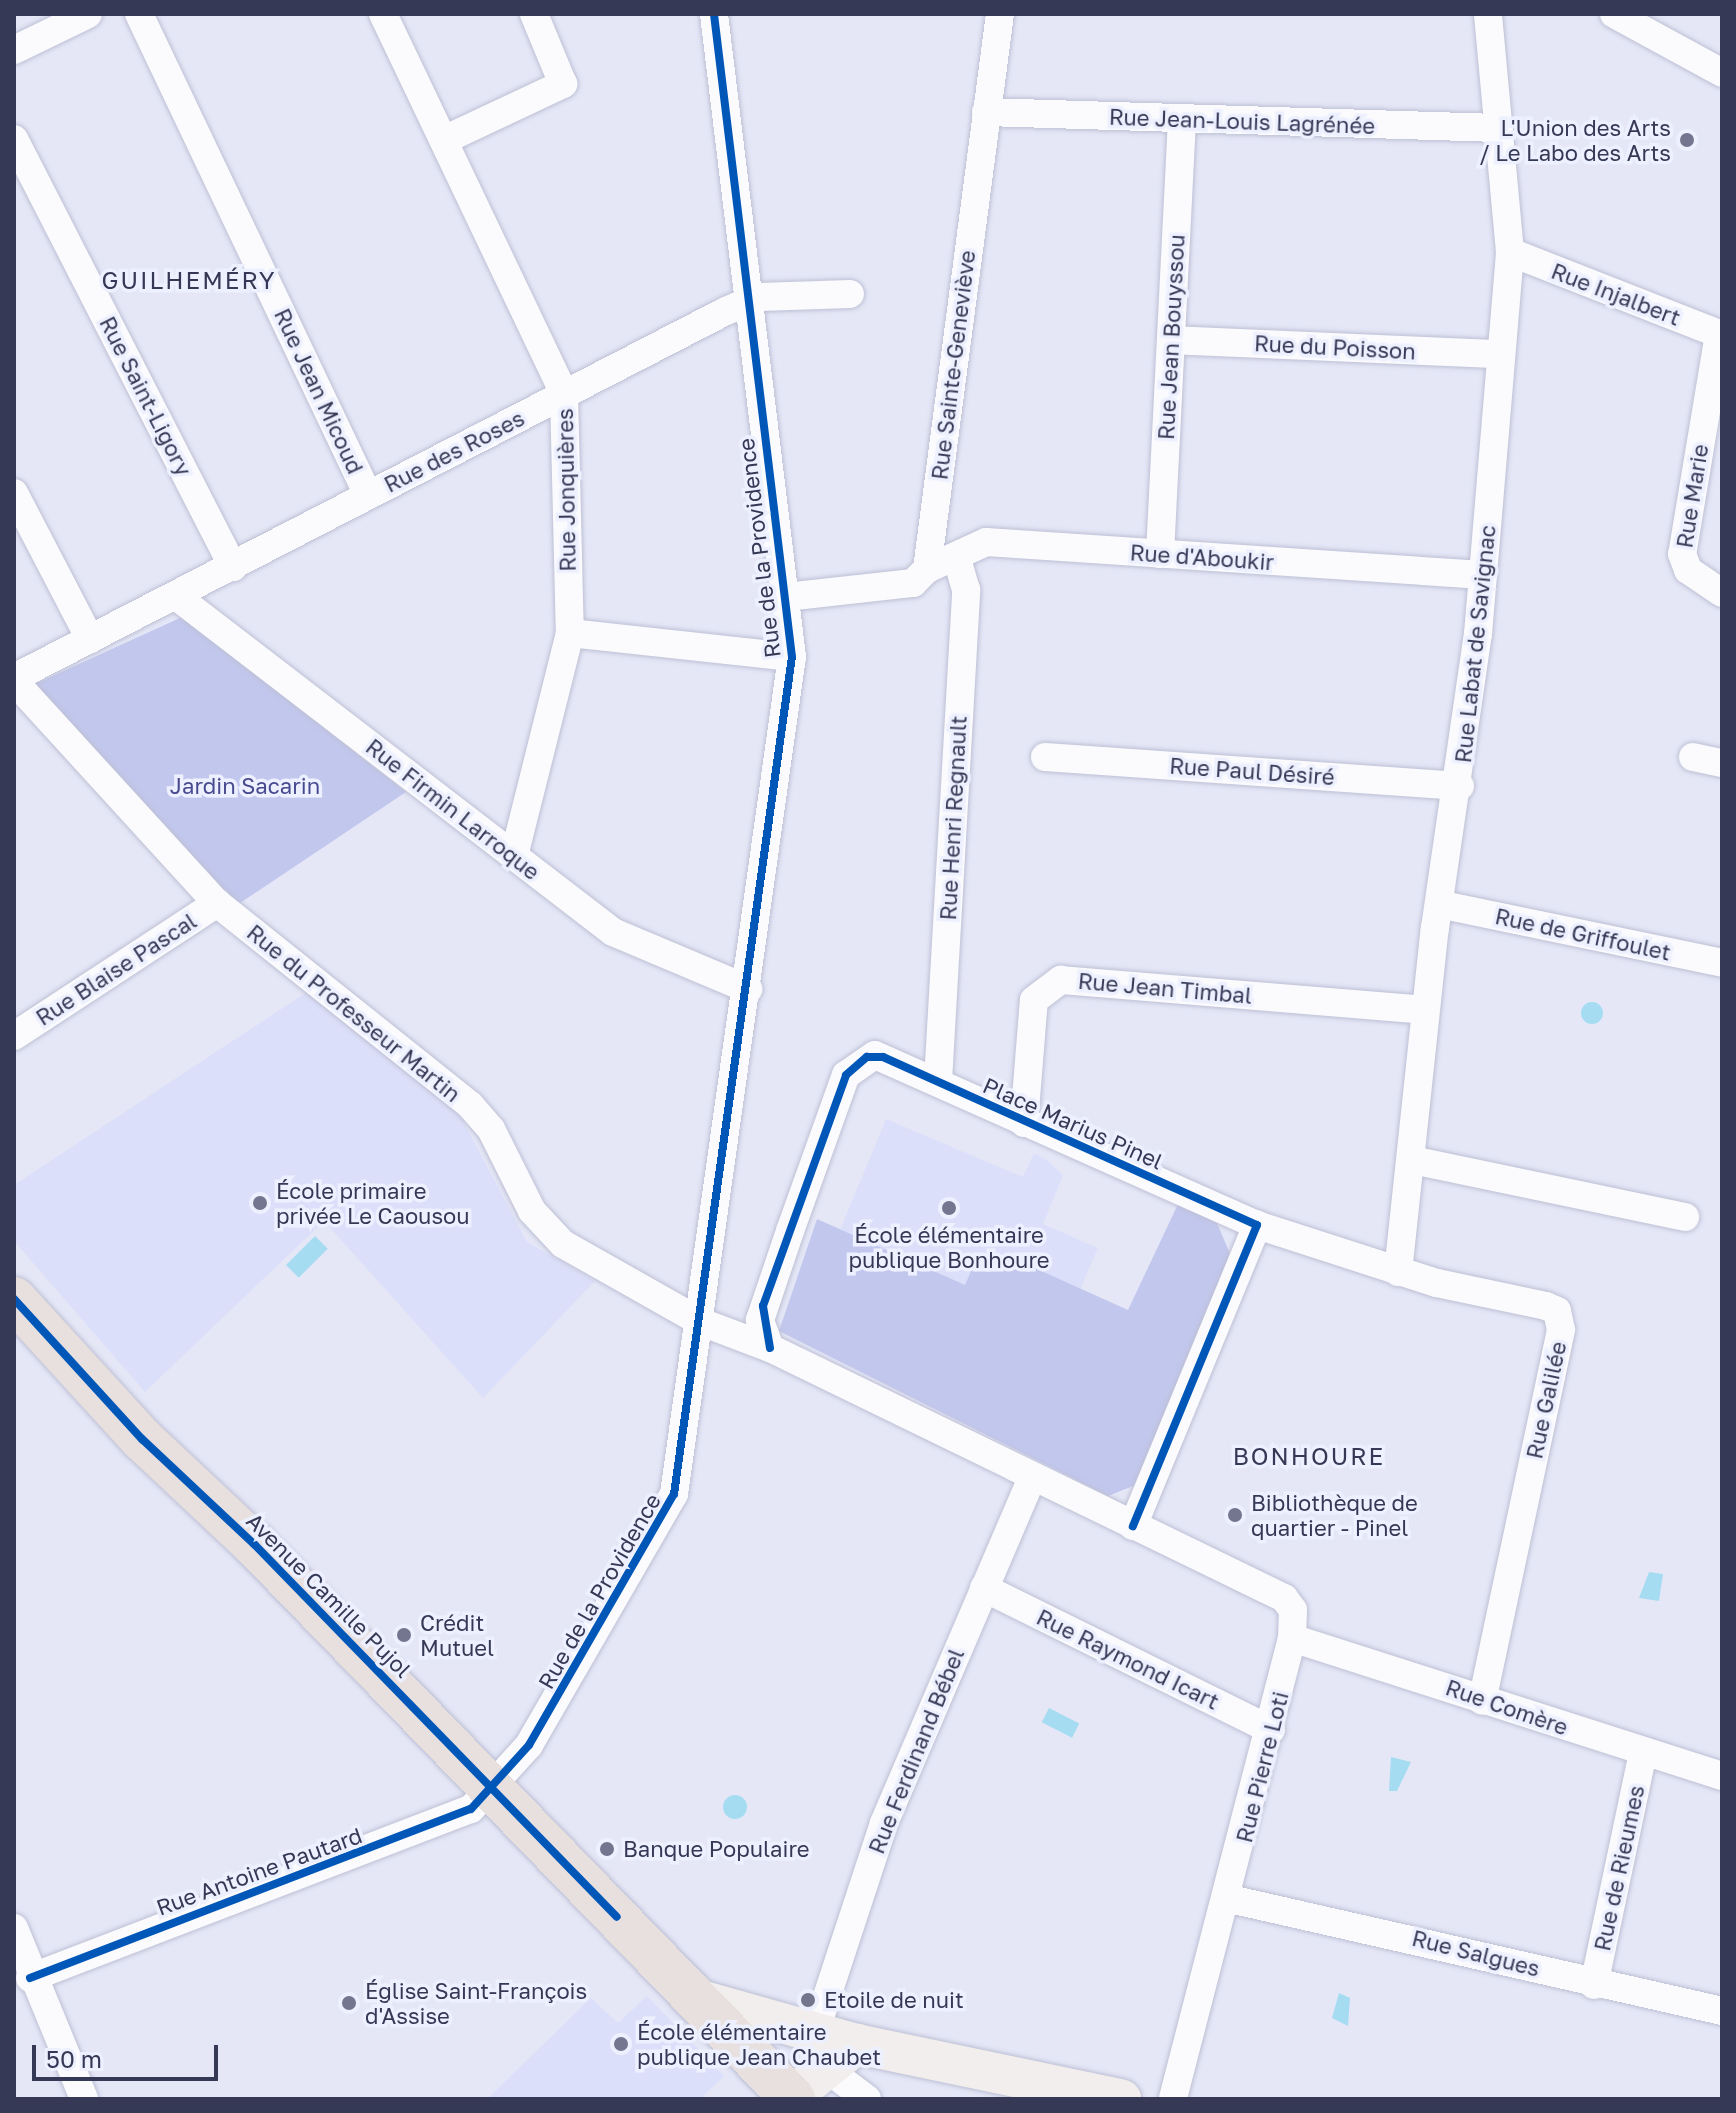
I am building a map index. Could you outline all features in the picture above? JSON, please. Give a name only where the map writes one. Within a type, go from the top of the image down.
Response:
[{"type":"main road","name":"Avenue Camille Pujol","points":[[14,1299],[142,1439],[494,1788],[782,2087]]},
{"type":"main road","points":[[693,1998],[814,2040]]},
{"type":"main road","points":[[782,2087],[785,2034],[857,2044],[1121,2099]]},
{"type":"street","points":[[14,50],[88,14]]},
{"type":"street","name":"Rue Jean Micoud","points":[[14,679],[368,495],[139,14]]},
{"type":"street","name":"Rue Jonquières","points":[[383,14],[564,394],[570,633],[514,856]]},
{"type":"street","points":[[444,140],[563,84],[534,14]]},
{"type":"street","name":"Rue de la Providence","points":[[494,1788],[582,1663],[674,1494],[748,989],[792,657],[714,14]]},
{"type":"street","name":"Rue Sainte-Geneviève","points":[[927,569],[1000,14]]},
{"type":"street","name":"Rue Labat de Savignac","points":[[1398,1272],[1429,1031],[1425,1010],[1460,786],[1483,575],[1498,354],[1510,252],[1488,14]]},
{"type":"street","points":[[1614,14],[1722,73]]},
{"type":"street","name":"Rue Jean-Louis Lagrénée","points":[[986,112],[1499,128]]},
{"type":"street","name":"Rue Jean Bouyssou","points":[[1160,554],[1182,120]]},
{"type":"street","name":"Rue Saint-Ligory","points":[[14,139],[233,567]]},
{"type":"street","name":"Rue Injalbert","points":[[1510,252],[1720,334]]},
{"type":"street","name":"Rue des Roses","points":[[368,495],[748,302],[850,294]]},
{"type":"street","name":"Rue Marie","points":[[1720,334],[1682,554],[1688,570],[1722,593]]},
{"type":"street","name":"Rue du Poisson","points":[[1172,340],[1498,354]]},
{"type":"street","points":[[14,493],[90,639]]},
{"type":"street","name":"Rue d'Aboukir","points":[[927,569],[986,542],[1483,575]]},
{"type":"street","name":"Rue Henri Regnault","points":[[938,1081],[966,590],[956,556]]},
{"type":"street","points":[[786,597],[913,583],[927,569]]},
{"type":"street","name":"Rue Firmin Larroque","points":[[176,596],[514,856],[640,948],[748,989]]},
{"type":"street","points":[[570,633],[792,657]]},
{"type":"street","name":"Rue du Professeur Martin","points":[[14,679],[217,903],[470,1105],[491,1129],[545,1230],[701,1322]]},
{"type":"street","name":"Rue Paul Désiré","points":[[1045,757],[1460,786]]},
{"type":"street","points":[[1693,757],[1722,763]]},
{"type":"street","name":"Rue Blaise Pascal","points":[[14,1036],[217,903]]},
{"type":"street","name":"Rue de Griffoulet","points":[[1443,905],[1722,963]]},
{"type":"street","name":"Rue Jean Timbal","points":[[1024,1123],[1034,1000],[1061,980],[1425,1010]]},
{"type":"street","name":"Place Marius Pinel","points":[[770,1348],[763,1306],[850,1068],[875,1055],[1257,1225]]},
{"type":"street","points":[[1412,1160],[1685,1217]]},
{"type":"street","points":[[701,1322],[770,1348],[1133,1526],[1257,1225]]},
{"type":"street","name":"Rue Galilée","points":[[1257,1225],[1398,1272],[1546,1306],[1560,1320],[1482,1701]]},
{"type":"street","name":"Rue Ferdinand Bébel","points":[[814,2040],[884,1823],[1032,1478]]},
{"type":"street","name":"Rue Pierre Loti","points":[[1133,1526],[1284,1598],[1293,1610],[1292,1638],[1230,1899],[1173,2099]]},
{"type":"street","name":"Rue Raymond Icart","points":[[984,1588],[1271,1730]]},
{"type":"street","name":"Rue Comère","points":[[1292,1638],[1722,1776]]},
{"type":"street","name":"Rue de Rieumes","points":[[1594,1985],[1643,1752]]},
{"type":"street","name":"Rue Antoine Pautard","points":[[30,1978],[441,1822],[494,1788]]},
{"type":"street","name":"Rue Salgues","points":[[1230,1899],[1448,1944],[1594,1985],[1722,2011]]},
{"type":"street","points":[[14,1928],[73,2094]]},
{"type":"street","points":[[814,2040],[867,2099]]},
{"type":"shaded area","name":"École primaire privée Le Caousou","points":[[310,990],[455,1106],[527,1242],[595,1281],[483,1398],[324,1221],[145,1392],[14,1241],[14,1185]]},
{"type":"shaded area","points":[[1588,1002],[1596,1002],[1603,1013],[1596,1024],[1588,1024],[1581,1017],[1581,1009]]},
{"type":"shaded area","name":"École élémentaire publique Bonhoure","points":[[886,1119],[1023,1177],[1034,1153],[1047,1160],[1063,1175],[1043,1224],[1098,1248],[1080,1290],[1007,1256],[965,1285],[840,1230]]},
{"type":"shaded area","points":[[315,1236],[328,1249],[299,1278],[286,1265]]},
{"type":"shaded area","points":[[1649,1572],[1663,1574],[1659,1601],[1639,1598]]},
{"type":"shaded area","points":[[1049,1708],[1079,1723],[1072,1738],[1042,1722]]},
{"type":"shaded area","points":[[1391,1757],[1411,1762],[1397,1791],[1389,1791]]},
{"type":"shaded area","points":[[735,1795],[743,1799],[747,1807],[743,1815],[735,1819],[727,1815],[723,1807],[727,1799]]},
{"type":"shaded area","points":[[1339,1993],[1350,1998],[1348,2026],[1332,2018]]},
{"type":"shaded area","name":"École élémentaire publique Jean Chaubet","points":[[647,1996],[724,2076],[700,2099],[487,2099],[591,1998],[618,2023]]},
{"type":"green space","name":"Jardin Sacarin","points":[[182,617],[406,792],[237,905],[33,685]]},
{"type":"green space","points":[[1179,1202],[1217,1223],[1230,1254],[1138,1484],[1108,1496],[779,1331],[817,1219],[965,1285],[975,1262],[1008,1256],[1128,1310]]},
{"type":"cycle path","points":[[30,1978],[471,1809],[529,1745],[674,1494],[792,657],[714,14]]},
{"type":"cycle path","points":[[770,1348],[763,1306],[846,1075],[867,1057],[883,1057],[1257,1225],[1133,1526]]},
{"type":"cycle path","points":[[14,1299],[142,1439],[254,1544],[617,1917]]},
{"type":"place","name":"L'Union des Arts / Le Labo des Arts","points":[[1687,140]]},
{"type":"place","name":"École primaire privée Le Caousou","points":[[260,1203]]},
{"type":"place","name":"École élémentaire publique Bonhoure","points":[[949,1208]]},
{"type":"place","name":"Bibliothèque de quartier - Pinel","points":[[1235,1515]]},
{"type":"place","name":"Crédit Mutuel","points":[[404,1635]]},
{"type":"place","name":"Banque Populaire","points":[[607,1849]]},
{"type":"place","name":"Etoile de nuit","points":[[808,2000]]},
{"type":"place","name":"Église Saint-François d'Assise","points":[[349,2003]]},
{"type":"place","name":"École élémentaire publique Jean Chaubet","points":[[621,2044]]},
{"type":"district","name":"GUILHEMÉRY","points":[[189,280]]},
{"type":"district","name":"BONHOURE","points":[[1309,1456]]}]
